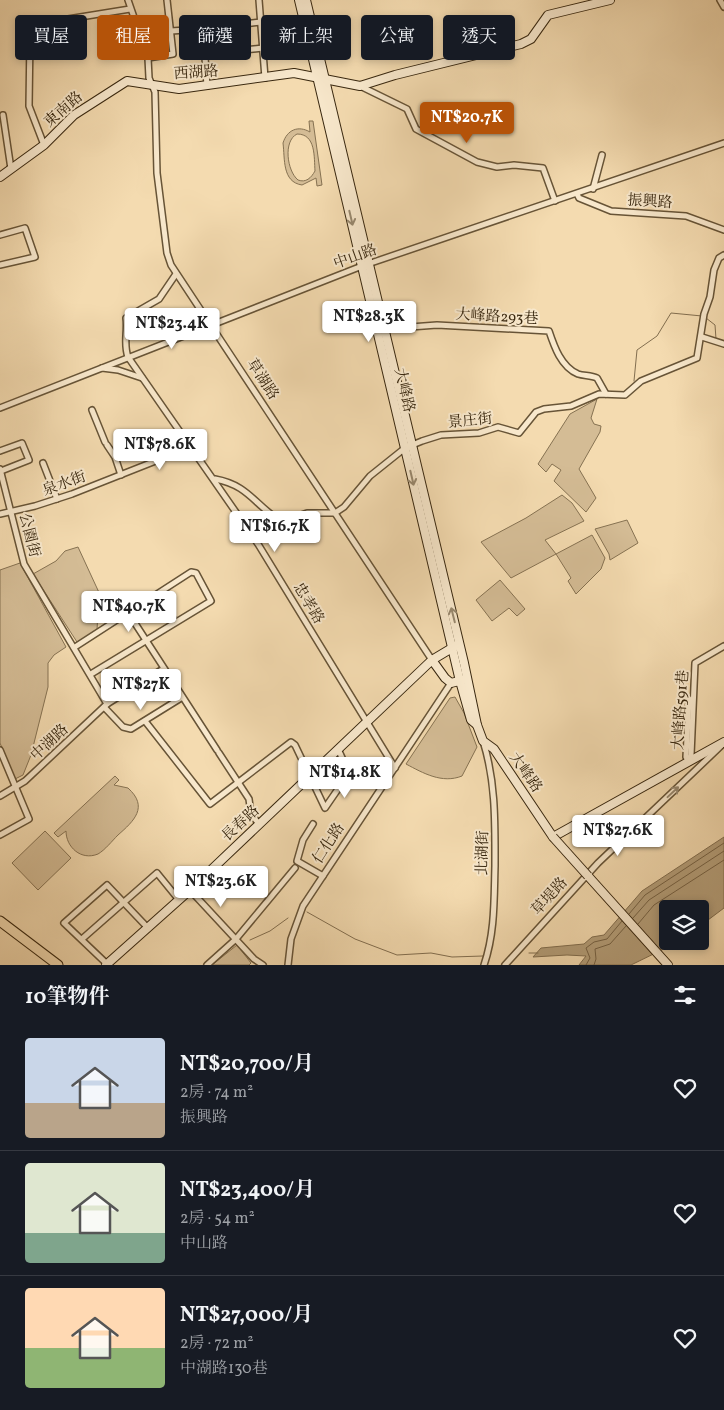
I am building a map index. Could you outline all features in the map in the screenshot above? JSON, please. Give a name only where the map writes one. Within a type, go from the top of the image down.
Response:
[{"type":"main road","points":[[0,921],[58,965]]},
{"type":"main road","points":[[0,928],[48,965]]},
{"type":"street","name":"草湖路","points":[[128,0],[132,15]]},
{"type":"street","points":[[166,0],[173,54],[169,56]]},
{"type":"street","points":[[251,23],[261,22],[259,0]]},
{"type":"street","name":"大峰路","points":[[299,0],[321,77],[464,680],[483,741],[494,749],[552,837],[668,965]]},
{"type":"street","name":"大峰路","points":[[306,0],[321,77]]},
{"type":"street","points":[[360,86],[386,77],[520,44],[531,39],[548,15],[610,0]]},
{"type":"street","points":[[720,0],[724,7]]},
{"type":"street","points":[[44,145],[30,106],[30,36],[38,35],[37,24],[130,9]]},
{"type":"street","points":[[171,32],[179,31]]},
{"type":"street","name":"草湖路","points":[[148,60],[149,78],[155,92],[159,197],[167,253],[176,274],[444,678],[451,683]]},
{"type":"street","points":[[205,60],[207,86]]},
{"type":"street","points":[[264,60],[265,78]]},
{"type":"street","name":"西湖路","points":[[152,84],[179,89],[294,74],[321,77],[360,86]]},
{"type":"street","name":"東南路","points":[[0,177],[44,145],[74,115],[122,82],[132,81],[152,84]]},
{"type":"street","points":[[360,86],[407,109],[416,129],[477,162],[497,167],[543,168],[555,201]]},
{"type":"street","points":[[3,115],[11,169]]},
{"type":"street","name":"中山路","points":[[0,408],[366,264],[594,189],[724,143]]},
{"type":"street","points":[[594,189],[602,156]]},
{"type":"street","name":"振興路","points":[[577,194],[579,198],[611,211],[686,216],[724,230]]},
{"type":"street","points":[[0,235],[25,228],[35,257],[0,265]]},
{"type":"street","name":"景庄街","points":[[335,513],[344,507],[370,476],[409,447],[441,435],[479,433],[498,428],[519,433],[536,412],[544,408],[571,406],[599,394],[625,395],[641,381],[697,358],[714,270],[719,258],[724,255]]},
{"type":"street","name":"大峰路","points":[[366,264],[384,329],[409,447]]},
{"type":"street","points":[[128,357],[124,346],[128,330],[126,318],[159,299],[176,274]]},
{"type":"street","name":"大峰路293巷","points":[[384,329],[437,325],[549,331],[559,356],[570,369],[576,373],[598,378],[606,394]]},
{"type":"street","points":[[702,337],[724,344]]},
{"type":"street","name":"忠孝路","points":[[128,357],[258,544],[395,768]]},
{"type":"street","points":[[99,368],[118,370],[144,378]]},
{"type":"street","points":[[92,410],[121,475]]},
{"type":"street","name":"公園街","points":[[0,451],[22,443],[30,460],[0,470],[24,564],[91,674],[106,705],[125,729],[134,728],[145,720]]},
{"type":"street","name":"泉水街","points":[[0,514],[57,499],[191,447]]},
{"type":"street","points":[[42,463],[57,499]]},
{"type":"street","points":[[215,480],[225,481],[250,493],[278,520],[287,520],[307,513],[335,513]]},
{"type":"street","points":[[75,647],[129,614],[191,572],[196,573],[211,601],[91,674]]},
{"type":"street","points":[[159,594],[175,622]]},
{"type":"street","points":[[129,614],[181,698],[249,799],[251,814],[259,824]]},
{"type":"street","name":"長春路","points":[[106,965],[190,890],[432,660],[456,645]]},
{"type":"street","name":"大峰路591巷","points":[[688,761],[691,755],[695,663],[724,646]]},
{"type":"street","name":"中湖路","points":[[0,796],[16,788],[106,705],[163,669]]},
{"type":"street","points":[[451,683],[464,680]]},
{"type":"street","name":"仁化路","points":[[288,965],[295,922],[303,906],[451,683]]},
{"type":"street","points":[[181,698],[145,720],[184,773],[210,804],[291,742],[295,745],[325,808],[348,777],[348,768],[338,748]]},
{"type":"street","points":[[688,761],[686,756],[689,699]]},
{"type":"street","name":"北湖街","points":[[483,741],[491,774],[495,823],[494,921],[484,965]]},
{"type":"street","name":"草堤路","points":[[552,837],[723,743]]},
{"type":"street","name":"草堤路","points":[[505,965],[598,863],[717,751],[723,743]]},
{"type":"street","points":[[0,750],[29,819],[0,835]]},
{"type":"street","points":[[207,965],[236,939],[296,865],[303,840],[313,824]]},
{"type":"street","points":[[296,865],[323,876]]},
{"type":"street","points":[[82,939],[157,873],[179,900]]},
{"type":"street","points":[[106,965],[64,923],[107,885],[147,927]]},
{"type":"street","points":[[190,890],[263,965]]},
{"type":"shaded area","points":[[309,121],[313,121],[322,185],[317,186],[316,178],[302,185],[296,183],[288,175],[285,163],[283,143],[287,135],[297,129],[310,132]],"holes":[[[297,134],[308,138],[313,147],[315,171],[310,178],[303,181],[298,180],[294,176],[288,156],[288,149],[293,138]]]},
{"type":"shaded area","points":[[597,399],[591,418],[594,424],[601,426],[600,432],[579,469],[596,498],[586,512],[554,481],[561,470],[552,464],[546,472],[538,464],[570,414]]},
{"type":"shaded area","points":[[562,495],[572,503],[584,521],[545,540],[556,554],[511,578],[481,542],[526,518]]},
{"type":"shaded area","points":[[627,520],[638,543],[610,560],[609,554],[595,529]]},
{"type":"shaded area","points":[[592,535],[605,558],[601,569],[576,594],[568,581],[571,578],[556,554]]},
{"type":"shaded area","points":[[78,547],[102,599],[98,608],[97,631],[77,642],[33,574],[56,561],[65,551]]},
{"type":"shaded area","points":[[20,563],[66,647],[54,655],[48,663],[48,687],[31,755],[23,775],[15,779],[0,743],[0,570]]},
{"type":"shaded area","points":[[500,580],[525,609],[517,616],[509,608],[492,621],[476,600]]},
{"type":"shaded area","points":[[455,697],[464,713],[477,747],[462,776],[447,779],[440,778],[426,774],[406,764],[450,698]]},
{"type":"shaded area","points":[[115,776],[119,780],[114,785],[128,788],[138,801],[137,813],[134,819],[101,852],[92,856],[80,854],[72,847],[66,831],[58,837],[54,833]]},
{"type":"shaded area","points":[[45,831],[71,858],[38,890],[12,863]]},
{"type":"shaded area","points":[[237,945],[251,963],[249,965],[212,965]]},
{"type":"water","points":[[724,837],[724,908],[709,919],[709,900],[659,900],[659,950],[662,950],[631,965],[579,965],[586,956],[533,957],[541,948],[584,944],[592,937],[604,935],[642,891]]},
{"type":"waterway","points":[[634,381],[637,350],[657,336],[671,313],[702,316]]},
{"type":"waterway","points":[[706,318],[715,325],[716,339]]},
{"type":"waterway","points":[[718,345],[724,347]]},
{"type":"waterway","points":[[307,912],[355,939],[397,955],[431,953],[452,957],[483,956]]},
{"type":"waterway","points":[[250,940],[270,931],[288,918]]},
{"type":"waterway","points":[[529,953],[538,953]]}]
